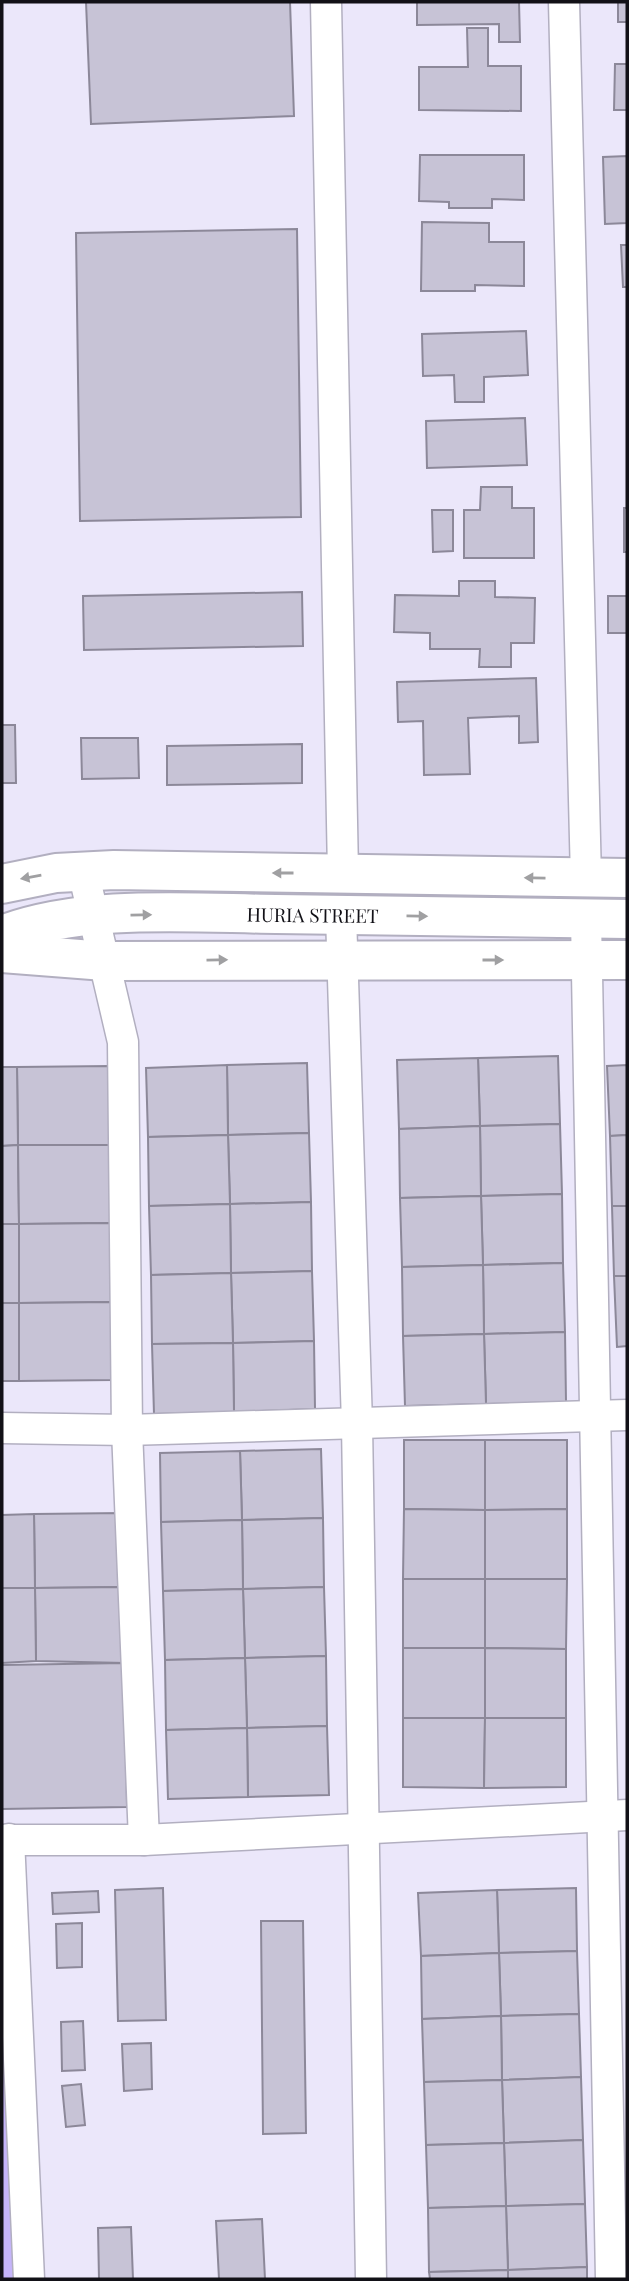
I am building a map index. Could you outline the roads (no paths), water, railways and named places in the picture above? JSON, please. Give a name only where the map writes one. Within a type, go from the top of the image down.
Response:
[{"type":"main road","name":"HURIA STREET","points":[[2,884],[26,877],[83,871],[627,878]]},
{"type":"main road","name":"HURIA STREET","points":[[2,935],[29,924],[93,915],[627,919]]},
{"type":"main road","points":[[2,953],[105,961],[342,958],[627,960]]},
{"type":"street","points":[[326,2],[343,873]]},
{"type":"street","points":[[564,2],[586,879]]},
{"type":"street","points":[[83,871],[122,1042],[127,1430],[144,1840]]},
{"type":"street","points":[[341,915],[357,1424],[371,2279]]},
{"type":"street","points":[[586,918],[597,1417],[615,1815],[611,2279]]},
{"type":"street","points":[[2,1428],[127,1430],[627,1415]]},
{"type":"street","points":[[29,2279],[6,1839],[144,1840],[615,1815]]}]
